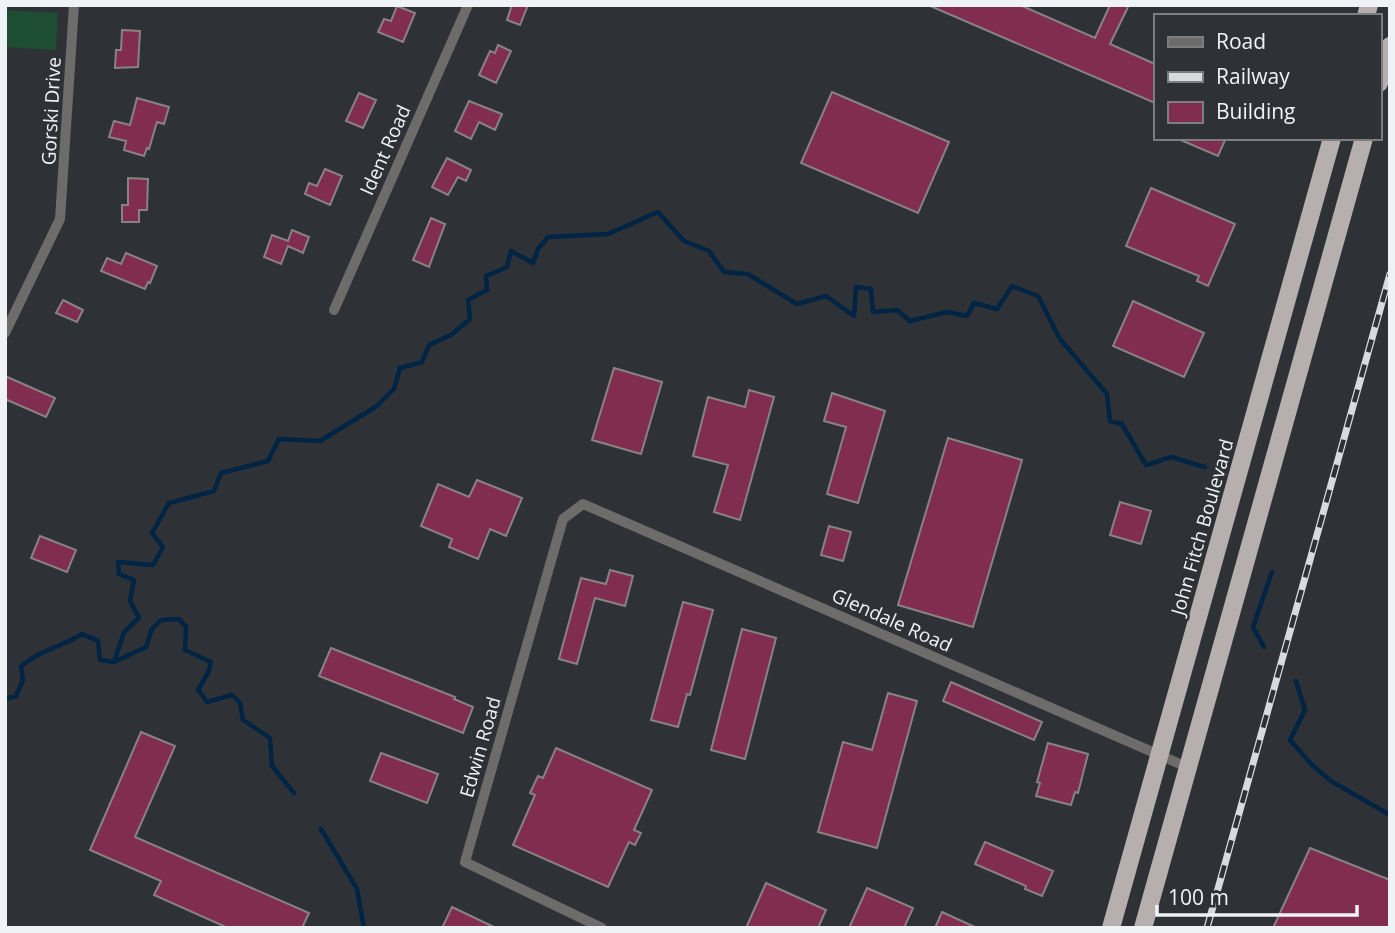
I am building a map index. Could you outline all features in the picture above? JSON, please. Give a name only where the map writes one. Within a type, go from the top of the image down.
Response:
[{"type":"highway","points":[[1381,76],[1390,46]]},
{"type":"highway","name":"John Fitch Boulevard","points":[[1111,928],[1331,140]]},
{"type":"highway","points":[[1143,928],[1363,140]]},
{"type":"street","name":"Gorski Drive","points":[[5,333],[60,219],[74,5]]},
{"type":"street","name":"Ident Road","points":[[334,310],[468,5]]},
{"type":"street","name":"Glendale Road","points":[[583,503],[1188,767]]},
{"type":"street","name":"Edwin Road","points":[[583,503],[563,519],[465,862],[602,928]]},
{"type":"green space","points":[[5,10],[58,13],[56,50],[5,47]]},
{"type":"building","points":[[512,5],[528,5],[520,25],[507,20]]},
{"type":"building","points":[[928,5],[1020,5],[1095,38],[1110,5],[1129,5],[1110,44],[1154,64],[1154,103]]},
{"type":"building","points":[[397,6],[415,13],[403,42],[378,32],[384,19],[391,21]]},
{"type":"building","points":[[122,30],[140,31],[138,67],[115,68],[116,50],[121,50]]},
{"type":"building","points":[[498,45],[511,51],[496,83],[479,75],[490,51],[495,53]]},
{"type":"building","points":[[832,92],[949,142],[918,213],[801,163]]},
{"type":"building","points":[[359,93],[376,100],[363,128],[346,121]]},
{"type":"building","points":[[137,98],[169,107],[164,124],[157,122],[149,149],[147,148],[144,156],[124,150],[126,141],[109,137],[114,121],[130,125]]},
{"type":"building","points":[[469,101],[502,114],[495,130],[479,122],[471,139],[455,131]]},
{"type":"building","points":[[1181,140],[1225,140],[1218,156]]},
{"type":"building","points":[[447,158],[471,170],[466,181],[458,177],[448,195],[432,187]]},
{"type":"building","points":[[325,169],[342,176],[330,205],[305,194],[309,183],[317,186]]},
{"type":"building","points":[[128,178],[148,179],[147,210],[139,210],[139,222],[122,222],[122,205],[128,205]]},
{"type":"building","points":[[1151,188],[1235,224],[1208,286],[1197,281],[1199,276],[1126,246]]},
{"type":"building","points":[[431,218],[445,224],[429,267],[413,260]]},
{"type":"building","points":[[292,230],[309,237],[303,253],[288,246],[281,264],[264,257],[272,235],[288,241]]},
{"type":"building","points":[[126,253],[157,266],[145,289],[101,271],[107,258],[121,264]]},
{"type":"building","points":[[63,300],[83,310],[77,322],[56,313]]},
{"type":"building","points":[[1133,301],[1204,333],[1184,377],[1113,346]]},
{"type":"building","points":[[614,368],[662,382],[641,454],[592,440]]},
{"type":"building","points":[[5,376],[55,398],[46,417],[5,399]]},
{"type":"building","points":[[749,390],[774,397],[740,520],[714,512],[728,465],[693,456],[708,397],[745,407]]},
{"type":"building","points":[[832,393],[885,411],[858,503],[827,494],[846,427],[824,421]]},
{"type":"building","points":[[948,438],[1022,460],[973,627],[898,605]]},
{"type":"building","points":[[477,480],[522,498],[506,536],[490,529],[478,559],[449,547],[452,539],[421,526],[438,484],[469,497]]},
{"type":"building","points":[[1120,502],[1151,511],[1141,544],[1110,535]]},
{"type":"building","points":[[829,526],[851,532],[843,561],[821,555]]},
{"type":"building","points":[[40,536],[76,550],[67,572],[31,558]]},
{"type":"building","points":[[610,570],[633,576],[625,606],[595,598],[577,664],[559,659],[581,578],[606,584]]},
{"type":"building","points":[[683,602],[713,610],[690,695],[687,694],[678,727],[651,720]]},
{"type":"building","points":[[742,629],[776,638],[745,759],[711,750]]},
{"type":"building","points":[[331,648],[455,697],[454,699],[473,707],[463,733],[319,676]]},
{"type":"building","points":[[951,682],[1042,722],[1034,740],[943,701]]},
{"type":"building","points":[[888,693],[917,701],[877,848],[818,832],[843,742],[872,750]]},
{"type":"building","points":[[141,732],[175,746],[135,837],[309,913],[302,928],[228,928],[154,895],[161,881],[90,850]]},
{"type":"building","points":[[1048,743],[1088,754],[1078,793],[1075,792],[1071,805],[1036,796],[1040,783],[1037,782]]},
{"type":"building","points":[[556,748],[652,790],[634,830],[641,833],[635,845],[629,842],[608,887],[513,845],[535,795],[530,793],[538,776],[543,778]]},
{"type":"building","points":[[381,753],[438,774],[427,803],[370,781]]},
{"type":"building","points":[[985,842],[1053,871],[1042,896],[1025,889],[1026,886],[975,864]]},
{"type":"building","points":[[1310,848],[1390,880],[1390,928],[1273,928]]},
{"type":"building","points":[[766,883],[826,910],[818,928],[746,928]]},
{"type":"building","points":[[867,888],[913,908],[904,928],[849,928]]},
{"type":"building","points":[[452,907],[496,928],[442,928]]},
{"type":"building","points":[[942,912],[977,928],[935,928]]},
{"type":"waterway","points":[[114,662],[124,632],[139,618],[130,601],[134,580],[119,574],[118,562],[153,565],[163,547],[152,533],[169,503],[214,491],[221,473],[268,461],[279,439],[320,441],[377,406],[394,389],[400,368],[422,362],[429,345],[451,335],[470,319],[468,300],[487,290],[486,276],[507,267],[511,251],[533,263],[538,249],[548,237],[608,234],[658,212],[684,241],[709,251],[724,272],[748,274],[797,304],[826,296],[854,316],[856,287],[871,289],[873,312],[897,310],[910,321],[947,312],[967,316],[974,303],[997,309],[1012,286],[1038,296],[1060,339],[1107,394],[1110,421],[1122,424],[1146,465],[1171,457],[1205,467]]},
{"type":"waterway","points":[[1264,647],[1253,627],[1272,572]]},
{"type":"waterway","points":[[114,662],[146,647],[152,629],[161,620],[179,619],[186,627],[185,650],[211,662],[198,690],[207,702],[232,695],[240,703],[243,720],[270,738],[272,766],[294,793]]},
{"type":"waterway","points":[[5,699],[16,696],[23,680],[21,667],[42,653],[82,634],[98,641],[100,660],[114,662]]},
{"type":"waterway","points":[[1296,681],[1305,710],[1290,740],[1312,765],[1331,781],[1390,815]]},
{"type":"waterway","points":[[321,829],[357,889],[364,928]]},
{"type":"railway","points":[[1207,928],[1390,274]]}]
